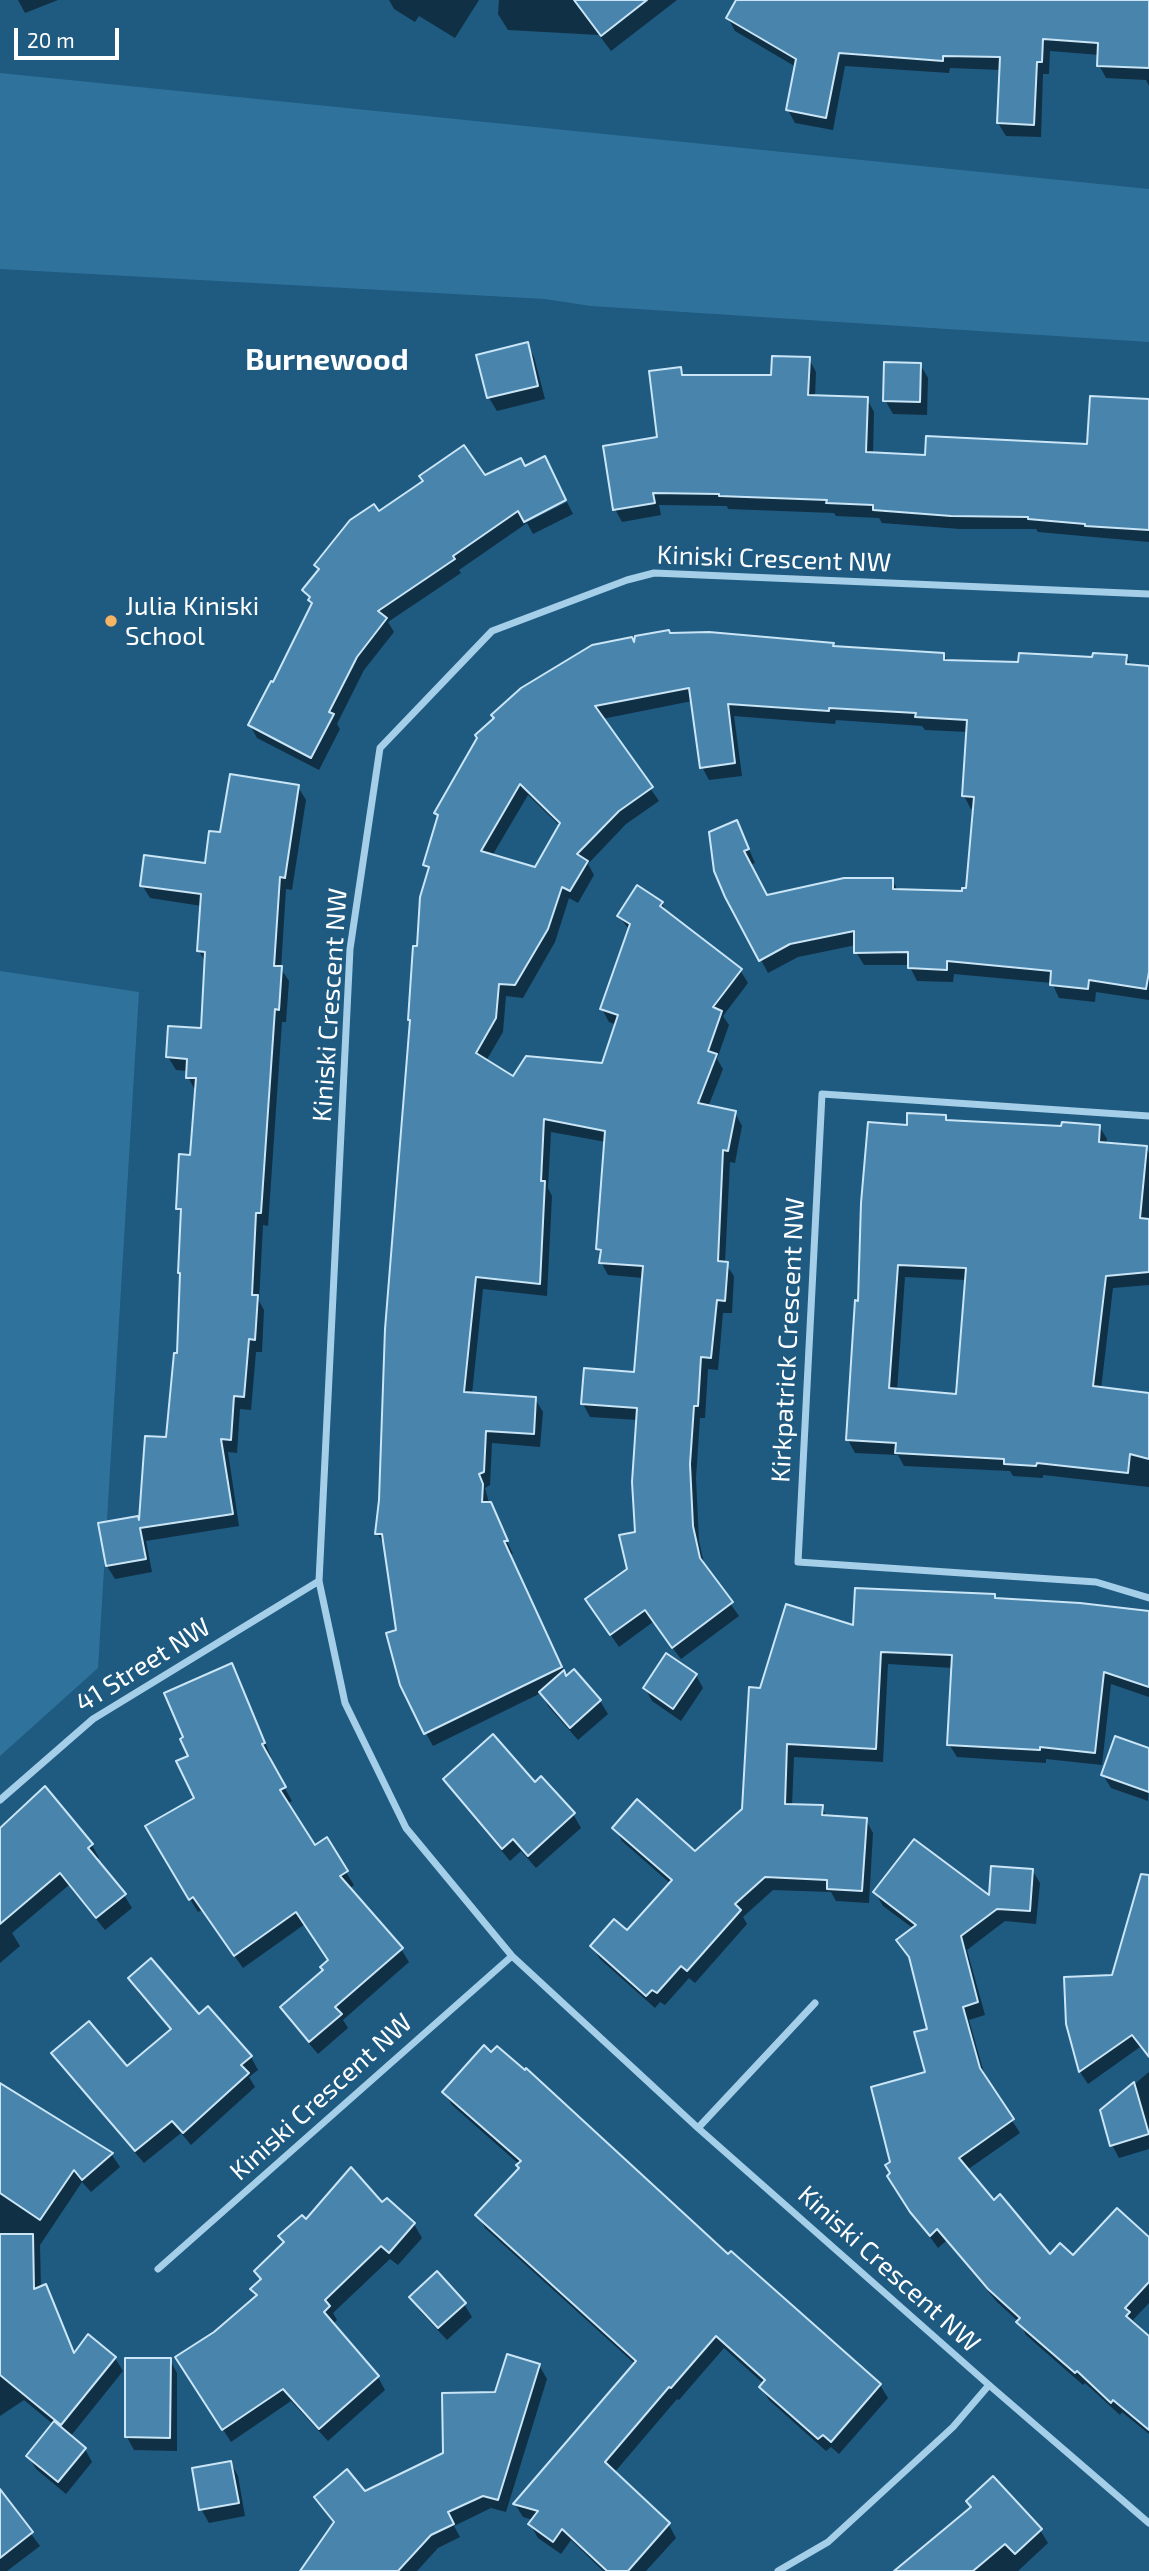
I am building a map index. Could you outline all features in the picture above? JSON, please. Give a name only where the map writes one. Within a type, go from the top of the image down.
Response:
[{"type":"street","name":"Kiniski Crescent NW","points":[[1149,594],[654,573],[627,580],[492,631],[380,748],[350,949],[319,1581],[345,1703],[406,1828],[512,1956],[698,2128],[1149,2523]]},
{"type":"street","name":"Kirkpatrick Crescent NW","points":[[1149,1116],[822,1094],[798,1562],[1096,1582],[1149,1598]]},
{"type":"street","name":"41 Street NW","points":[[0,1800],[93,1718],[319,1581]]},
{"type":"street","name":"Kiniski Crescent NW","points":[[158,2269],[512,1956]]},
{"type":"street","points":[[698,2128],[815,2003]]},
{"type":"street","name":"Kiniski Crescent NW","points":[[778,2571],[828,2542],[953,2427],[989,2385]]},
{"type":"shaded area","points":[[0,73],[1149,189],[1149,342],[591,306],[545,299],[0,269]]},
{"type":"shaded area","points":[[0,971],[139,992],[98,1668],[0,1756]]},
{"type":"building","points":[[574,0],[647,0],[601,36]]},
{"type":"building","points":[[736,0],[1149,0],[1149,68],[1097,66],[1098,43],[1043,39],[1042,62],[1037,62],[1034,125],[997,123],[1000,57],[943,56],[943,61],[839,53],[826,118],[786,110],[796,59],[726,18]]},
{"type":"building","points":[[528,342],[538,386],[487,398],[476,355]]},
{"type":"building","points":[[772,356],[810,357],[808,395],[868,397],[866,452],[925,455],[926,436],[1087,444],[1090,396],[1149,399],[1149,530],[1085,526],[1028,517],[951,516],[873,510],[873,505],[826,503],[827,500],[719,494],[653,493],[655,503],[613,510],[603,446],[657,437],[649,371],[681,367],[682,375],[771,375]]},
{"type":"building","points":[[884,362],[921,363],[920,402],[883,401]]},
{"type":"building","points":[[464,445],[485,475],[521,458],[525,466],[545,456],[566,500],[524,522],[518,511],[453,556],[455,559],[378,611],[387,618],[357,657],[329,712],[334,714],[311,758],[248,725],[271,681],[273,682],[312,603],[302,590],[319,569],[314,565],[350,520],[374,504],[379,511],[423,481],[419,476]]},
{"type":"building","points":[[669,630],[670,633],[709,632],[834,643],[833,646],[944,653],[944,660],[1018,662],[1019,653],[1092,657],[1093,653],[1127,655],[1126,664],[1149,666],[1149,972],[1146,989],[1089,980],[1088,989],[1050,985],[1051,971],[947,961],[947,970],[908,968],[908,952],[854,953],[854,931],[790,944],[759,961],[714,871],[709,832],[737,820],[749,849],[744,851],[767,895],[844,878],[893,878],[893,889],[962,891],[962,888],[966,888],[974,797],[962,796],[967,720],[915,717],[916,713],[829,708],[829,711],[728,704],[735,763],[700,768],[689,688],[595,706],[653,787],[619,811],[577,854],[588,861],[570,891],[562,887],[548,929],[515,985],[499,984],[496,1018],[476,1053],[513,1076],[526,1056],[602,1063],[618,1015],[600,1009],[630,924],[617,916],[637,885],[663,902],[660,906],[742,969],[713,1007],[722,1011],[708,1051],[717,1054],[698,1103],[736,1111],[728,1151],[723,1150],[718,1261],[728,1262],[725,1301],[717,1300],[711,1358],[701,1357],[690,1464],[693,1526],[700,1558],[733,1602],[672,1648],[645,1610],[610,1635],[585,1599],[627,1569],[619,1535],[635,1532],[632,1482],[637,1408],[581,1404],[584,1368],[634,1372],[643,1266],[599,1263],[601,1250],[596,1249],[605,1131],[544,1119],[541,1181],[545,1181],[540,1284],[476,1277],[464,1392],[536,1397],[534,1434],[486,1431],[484,1472],[479,1474],[483,1484],[482,1502],[491,1502],[508,1541],[504,1541],[562,1667],[424,1734],[400,1685],[386,1633],[396,1630],[382,1534],[375,1534],[379,1500],[385,1329],[410,1020],[413,946],[417,946],[420,897],[429,867],[423,865],[438,815],[434,813],[477,738],[475,735],[494,718],[491,715],[521,688],[592,645],[632,637],[634,642],[635,636]],"holes":[[[520,784],[560,823],[535,867],[481,851]]]},
{"type":"building","points":[[230,774],[299,785],[285,878],[280,877],[274,966],[282,966],[279,1010],[275,1009],[261,1213],[256,1213],[252,1295],[258,1295],[255,1340],[249,1339],[244,1397],[234,1396],[231,1440],[221,1439],[233,1514],[140,1528],[146,1559],[106,1566],[98,1523],[138,1516],[139,1520],[145,1436],[166,1437],[174,1353],[177,1353],[181,1209],[176,1209],[179,1154],[190,1155],[196,1078],[186,1078],[187,1059],[166,1057],[168,1026],[201,1028],[205,952],[197,951],[201,894],[140,886],[144,855],[205,863],[209,831],[220,832]]},
{"type":"building","points":[[907,1113],[946,1115],[946,1120],[1061,1126],[1062,1122],[1100,1125],[1099,1142],[1147,1146],[1140,1218],[1149,1219],[1149,1272],[1106,1276],[1093,1386],[1149,1393],[1149,1459],[1130,1454],[1128,1473],[1037,1463],[1036,1466],[1004,1464],[1004,1459],[895,1453],[896,1443],[846,1440],[855,1300],[858,1301],[861,1203],[868,1122],[907,1125]],"holes":[[[898,1265],[966,1268],[956,1394],[889,1388]]]},
{"type":"building","points":[[855,1588],[995,1594],[995,1598],[1080,1603],[1149,1611],[1149,1687],[1104,1672],[1095,1753],[1040,1747],[1040,1750],[947,1745],[952,1655],[881,1652],[876,1749],[787,1744],[785,1804],[823,1805],[822,1815],[867,1818],[862,1891],[827,1889],[827,1880],[765,1877],[735,1904],[741,1910],[687,1971],[681,1966],[657,1993],[652,1990],[646,1996],[590,1946],[614,1919],[627,1930],[672,1880],[612,1828],[637,1799],[695,1851],[742,1809],[749,1687],[760,1688],[786,1604],[853,1625]]},
{"type":"building","points":[[666,1653],[697,1674],[673,1709],[643,1688]]},
{"type":"building","points":[[232,1663],[265,1743],[262,1744],[286,1787],[280,1790],[315,1845],[327,1837],[348,1871],[340,1876],[403,1948],[335,2007],[342,2014],[309,2042],[280,2007],[323,1970],[320,1967],[328,1960],[296,1912],[234,1956],[193,1897],[189,1900],[145,1826],[194,1798],[176,1761],[188,1756],[164,1693]]},
{"type":"building","points":[[574,1669],[601,1700],[570,1728],[539,1692],[564,1670],[566,1676]]},
{"type":"building","points":[[493,1734],[535,1782],[541,1776],[575,1813],[528,1856],[513,1839],[502,1849],[443,1779]]},
{"type":"building","points":[[1115,1736],[1149,1748],[1149,1792],[1101,1775]]},
{"type":"building","points":[[45,1786],[93,1844],[88,1848],[126,1894],[96,1918],[60,1873],[0,1924],[0,1828]]},
{"type":"building","points":[[914,1839],[989,1895],[991,1866],[1033,1869],[1030,1911],[997,1909],[961,1936],[978,2002],[963,2007],[980,2068],[1014,2119],[959,2158],[994,2200],[1000,2194],[1050,2254],[1060,2243],[1073,2255],[1117,2208],[1149,2237],[1149,2282],[1125,2308],[1130,2312],[1126,2316],[1149,2336],[1149,2430],[1113,2400],[1111,2403],[1077,2371],[1075,2373],[1016,2322],[1020,2318],[988,2289],[937,2229],[930,2236],[910,2212],[887,2176],[890,2173],[885,2165],[890,2162],[871,2087],[925,2072],[914,2032],[927,2029],[909,1957],[896,1940],[916,1925],[873,1892]]},
{"type":"building","points":[[1141,1874],[1149,1875],[1149,2057],[1132,2035],[1079,2072],[1066,2024],[1064,1977],[1112,1975]]},
{"type":"building","points":[[151,1958],[199,2014],[208,2006],[252,2056],[241,2065],[249,2073],[183,2133],[172,2121],[135,2151],[51,2053],[89,2021],[127,2066],[171,2029],[128,1978]]},
{"type":"building","points":[[484,2045],[491,2052],[497,2046],[525,2070],[526,2068],[728,2254],[731,2251],[881,2384],[831,2442],[823,2435],[818,2439],[759,2387],[765,2380],[716,2336],[605,2462],[670,2523],[628,2571],[607,2571],[562,2529],[553,2542],[528,2524],[538,2511],[513,2504],[636,2361],[475,2215],[519,2168],[516,2165],[521,2161],[442,2092]]},
{"type":"building","points":[[1134,2082],[1149,2134],[1110,2146],[1100,2110]]},
{"type":"building","points":[[0,2083],[113,2153],[82,2180],[74,2170],[40,2220],[0,2193]]},
{"type":"building","points":[[351,2167],[382,2202],[387,2198],[415,2223],[389,2253],[381,2246],[325,2300],[330,2306],[324,2312],[379,2376],[319,2429],[283,2389],[222,2430],[175,2357],[214,2332],[257,2295],[250,2289],[261,2279],[254,2271],[284,2242],[278,2236],[302,2215],[306,2219]]},
{"type":"building","points":[[0,2234],[33,2234],[34,2289],[46,2284],[74,2353],[88,2334],[116,2357],[61,2425],[0,2375]]},
{"type":"building","points":[[437,2271],[466,2303],[438,2328],[409,2297]]},
{"type":"building","points":[[507,2354],[540,2364],[498,2500],[483,2496],[448,2512],[454,2524],[431,2535],[398,2571],[300,2571],[334,2522],[314,2497],[347,2469],[365,2491],[443,2453],[442,2393],[495,2392]]},
{"type":"building","points":[[125,2358],[171,2358],[170,2438],[125,2437]]},
{"type":"building","points":[[54,2421],[86,2448],[58,2482],[26,2456]]},
{"type":"building","points":[[231,2461],[239,2503],[199,2510],[192,2468]]},
{"type":"building","points":[[993,2476],[1042,2529],[1015,2554],[1005,2544],[973,2571],[894,2571],[971,2507],[966,2501]]},
{"type":"building","points":[[0,2489],[33,2532],[0,2558]]},
{"type":"place","name":"Julia Kiniski School","points":[[111,621]]},
{"type":"district","name":"Burnewood","points":[[327,360]]}]
